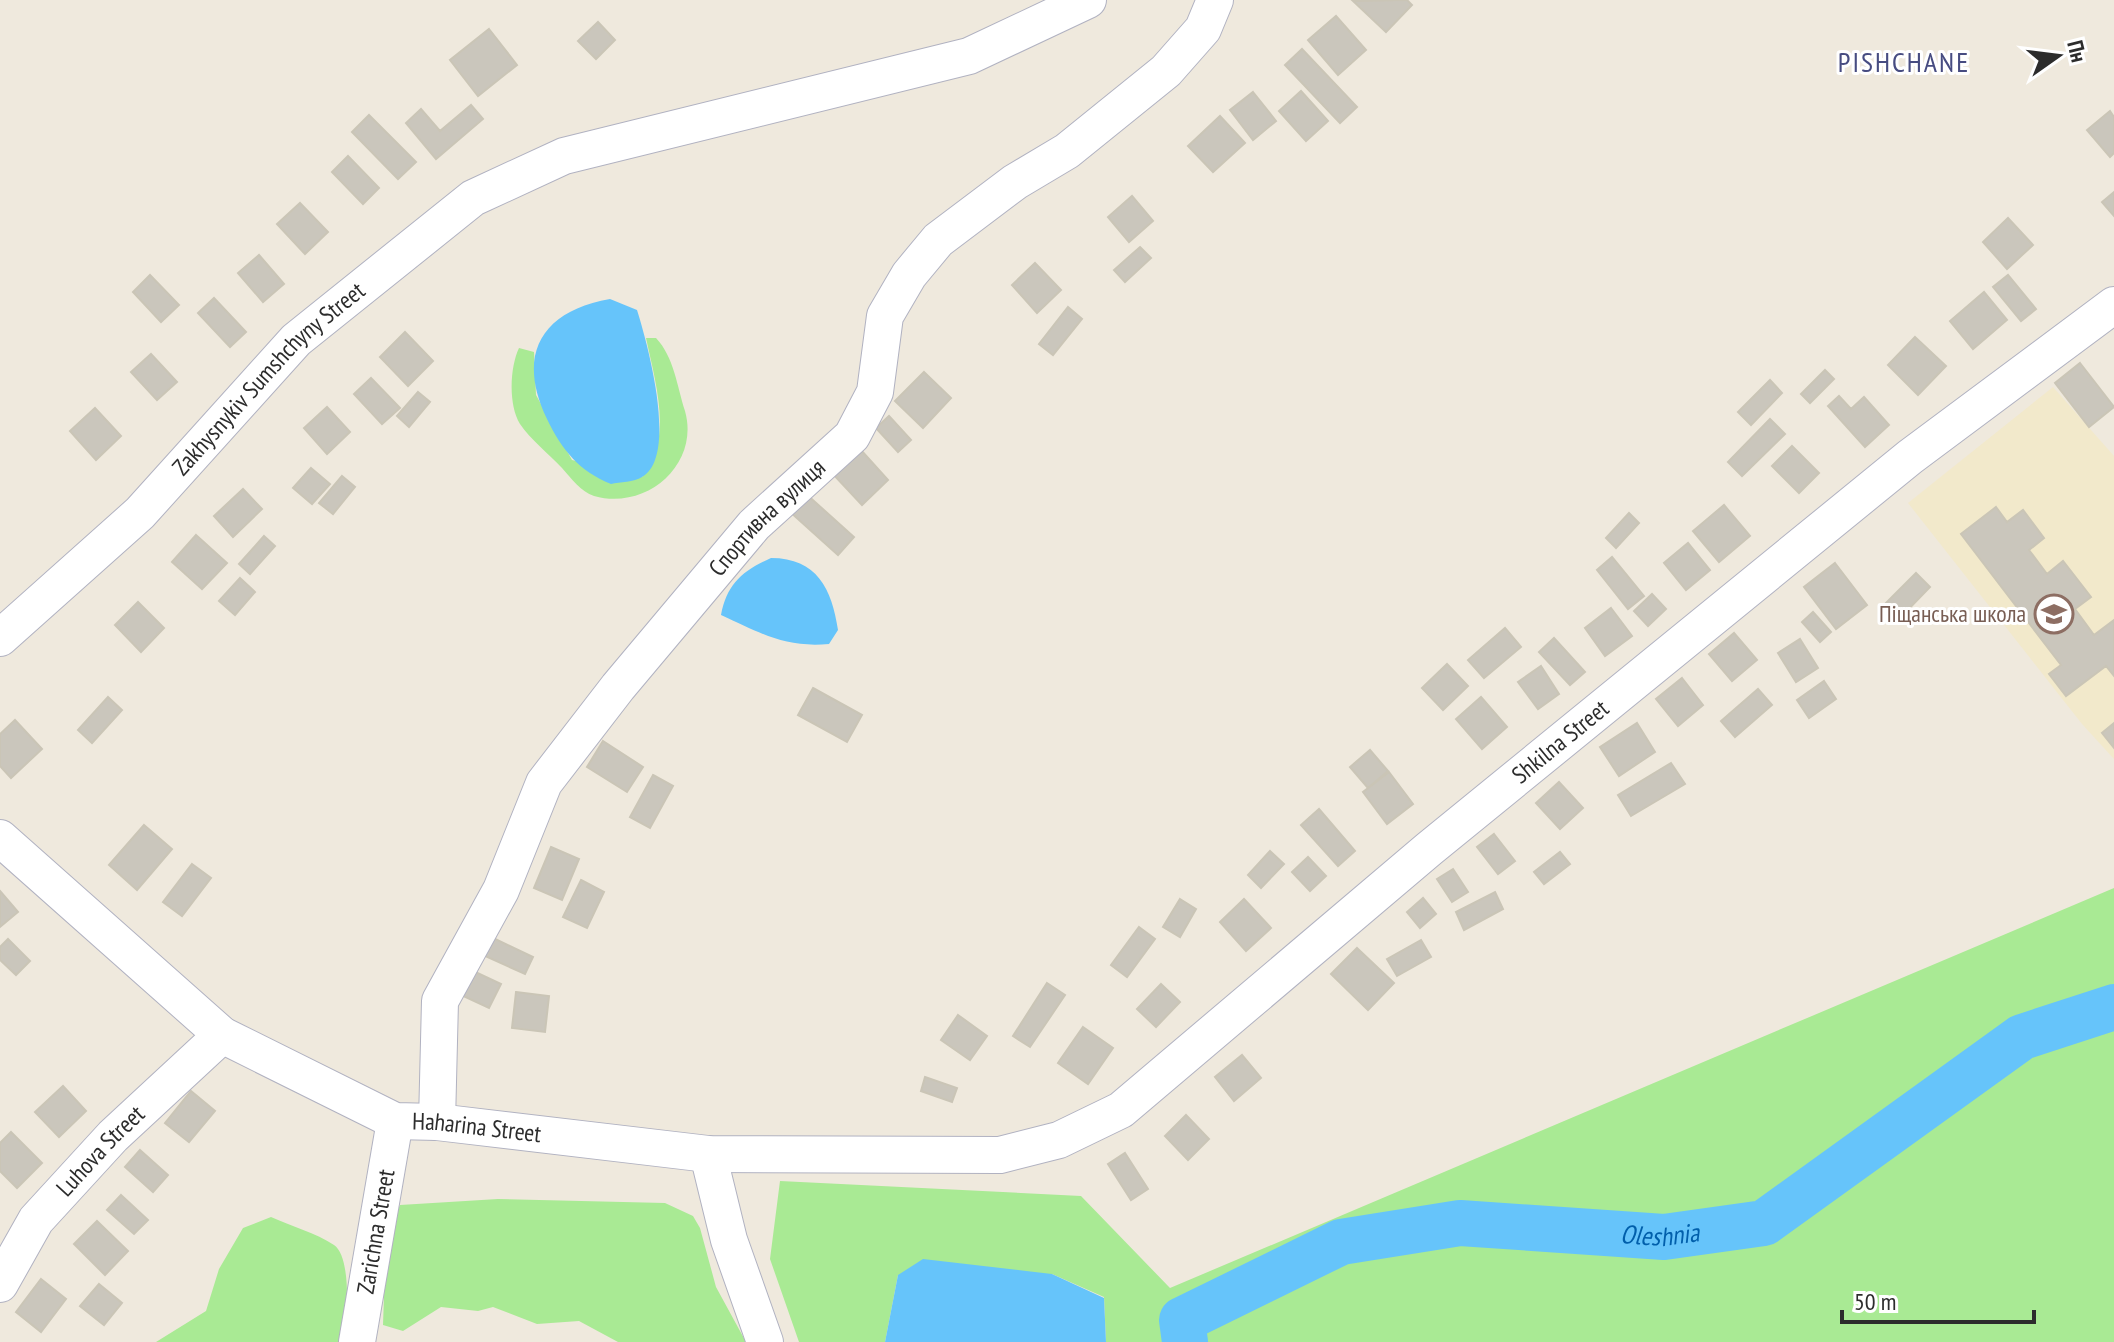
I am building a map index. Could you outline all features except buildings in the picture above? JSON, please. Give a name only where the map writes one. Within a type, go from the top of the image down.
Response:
[{"type":"street","name":"Zakhysnykiv Sumshchyny Street","points":[[0,638],[140,513],[296,340],[473,198],[564,156],[969,56],[1088,0]]},
{"type":"street","name":"Спортивна вулиця","points":[[437,1122],[440,1001],[501,890],[544,783],[618,687],[754,525],[852,436],[875,392],[885,316],[909,275],[938,240],[1015,182],[1067,151],[1166,71],[1203,29],[1215,0]]},
{"type":"street","name":"Shkilna Street","points":[[1000,1155],[1059,1140],[1121,1110],[1429,849],[1910,457],[2114,305]]},
{"type":"street","name":"Haharina Street","points":[[0,838],[222,1035],[395,1121],[437,1122],[708,1154],[1000,1155]]},
{"type":"street","name":"Luhova Street","points":[[0,1284],[36,1220],[113,1136],[222,1035]]},
{"type":"street","name":"Zarichna Street","points":[[357,1342],[395,1121]]},
{"type":"street","points":[[708,1154],[729,1240],[765,1342]]},
{"type":"shaded area","name":"Піщанська школа","points":[[2053,387],[2114,456],[2114,759],[2082,724],[1908,503]]},
{"type":"green space","points":[[646,338],[656,338],[674,372],[688,430],[685,449],[677,465],[650,490],[614,499],[594,496],[576,484],[520,424],[512,396],[516,356],[519,348],[534,352],[536,395],[572,460],[642,477],[652,462],[660,428],[657,391]]},
{"type":"green space","points":[[2114,888],[2114,1342],[1106,1342],[1104,1297],[1052,1274],[898,1275],[885,1342],[799,1342],[770,1259],[780,1181],[1081,1196],[1170,1288]]},
{"type":"green space","points":[[498,1199],[665,1203],[693,1216],[700,1228],[716,1287],[746,1342],[618,1342],[579,1321],[537,1324],[493,1307],[478,1311],[441,1307],[403,1331],[383,1325],[386,1239],[400,1205]]},
{"type":"green space","points":[[271,1217],[319,1237],[340,1252],[347,1291],[342,1342],[156,1342],[206,1311],[219,1269],[243,1228]]},
{"type":"water","points":[[610,299],[637,310],[653,371],[659,423],[658,447],[653,465],[639,479],[611,484],[590,473],[565,450],[547,419],[534,375],[535,356],[541,340],[552,325],[586,305]]},
{"type":"water","points":[[771,558],[800,563],[820,579],[831,601],[838,630],[829,644],[786,641],[721,615],[727,595],[737,580]]},
{"type":"water","points":[[923,1259],[1052,1274],[1104,1298],[1106,1342],[885,1342],[898,1275]]},
{"type":"waterway","name":"Oleshnia","points":[[1185,1342],[1182,1320],[1341,1242],[1460,1223],[1664,1237],[1764,1223],[2022,1037],[2114,1007]]},
{"type":"place","name":"Піщанська школа","points":[[2054,614]]},
{"type":"district","name":"PISHCHANE","points":[[1904,62]]}]
